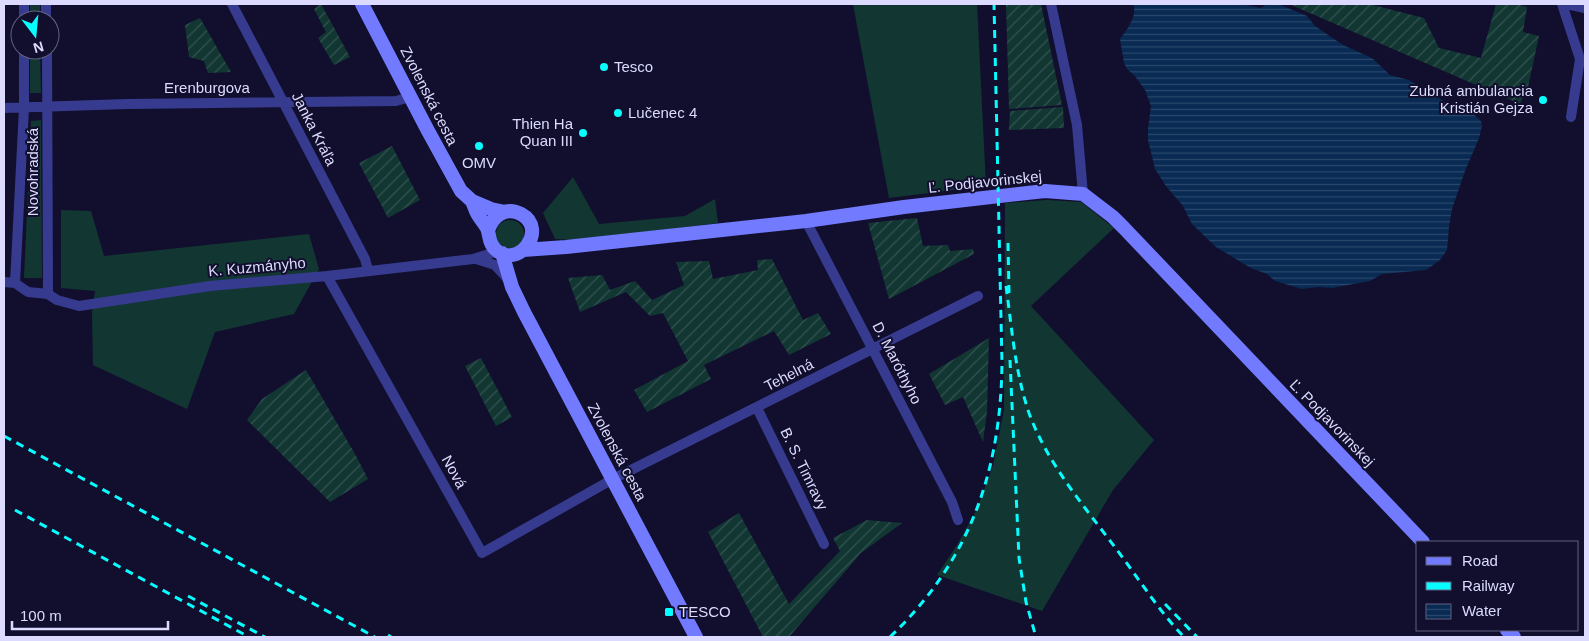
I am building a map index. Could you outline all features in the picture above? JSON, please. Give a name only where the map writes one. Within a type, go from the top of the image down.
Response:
[{"type":"street","name":"Janka Kráľa","points":[[232,4],[365,260],[368,270]]},
{"type":"street","name":"Zvolenská cesta","points":[[362,4],[461,191],[472,201],[496,211],[515,212],[525,217],[532,232]]},
{"type":"street","points":[[1052,4],[1078,125],[1083,194]]},
{"type":"street","points":[[1571,117],[1583,60],[1564,4],[1585,8]]},
{"type":"street","name":"Novohradská","points":[[15,283],[24,108],[24,60]]},
{"type":"street","name":"Novohradská","points":[[47,60],[48,294]]},
{"type":"street","name":"Erenburgova","points":[[4,108],[127,104],[396,101],[410,97]]},
{"type":"street","name":"Ľ. Podjavorinskej","points":[[521,252],[806,220],[1008,194],[1045,191],[1083,194],[1124,228],[1422,541]]},
{"type":"street","name":"Zvolenská cesta","points":[[472,201],[489,235],[491,244],[500,252],[510,282],[524,312],[696,637]]},
{"type":"street","points":[[473,259],[482,250],[494,219],[505,212]]},
{"type":"street","name":"D. Maróthyho","points":[[806,220],[952,502],[958,520]]},
{"type":"street","points":[[510,282],[512,269],[521,252],[530,242],[532,232],[556,247]]},
{"type":"street","points":[[500,252],[510,255],[521,252]]},
{"type":"street","name":"K. Kuzmányho","points":[[4,282],[15,283],[28,292],[48,294],[57,300],[79,306],[210,286],[326,276],[473,259],[500,252]]},
{"type":"street","name":"K. Kuzmányho","points":[[473,259],[490,262],[495,265],[510,282]]},
{"type":"street","name":"Nová","points":[[326,276],[482,553],[613,479]]},
{"type":"street","name":"Tehelná","points":[[613,479],[978,296]]},
{"type":"street","name":"B. S. Timravy","points":[[757,408],[824,544]]},
{"type":"green space","points":[[30,4],[40,4],[40,10],[30,10]]},
{"type":"green space","points":[[321,4],[350,57],[334,65],[318,38],[326,32],[314,9]]},
{"type":"green space","points":[[853,4],[977,4],[986,186],[889,198]]},
{"type":"green space","points":[[1006,4],[1041,4],[1062,105],[1009,109]]},
{"type":"green space","points":[[1289,4],[1369,4],[1424,18],[1439,48],[1481,58],[1496,4],[1516,4],[1527,7],[1523,32],[1539,36],[1528,87],[1520,104]]},
{"type":"green space","points":[[200,18],[231,72],[208,73],[204,61],[189,57],[185,25]]},
{"type":"green space","points":[[30,60],[40,60],[41,93],[30,93]]},
{"type":"green space","points":[[1063,107],[1064,128],[1009,130],[1010,111]]},
{"type":"green space","points":[[41,120],[42,278],[24,278],[31,121]]},
{"type":"green space","points":[[392,146],[420,200],[388,218],[359,163]]},
{"type":"green space","points":[[573,177],[599,224],[685,216],[715,199],[718,223],[579,240],[555,239],[543,213]]},
{"type":"green space","points":[[1047,200],[1081,202],[1114,228],[1031,306],[1154,440],[1113,490],[1042,611],[937,575],[976,511],[993,466],[1004,410],[1005,203]]},
{"type":"green space","points":[[61,210],[91,211],[104,256],[309,234],[319,269],[294,314],[215,332],[187,409],[93,365],[92,313],[95,291],[61,288]]},
{"type":"green space","points":[[917,218],[923,246],[948,245],[950,251],[973,249],[974,254],[889,299],[868,223]]},
{"type":"green space","points":[[510,220],[520,224],[524,234],[520,244],[510,248],[500,244],[496,234],[500,224]]},
{"type":"green space","points":[[772,259],[803,320],[818,313],[831,334],[789,355],[774,331],[704,365],[711,379],[647,412],[634,390],[688,361],[663,313],[650,316],[626,292],[580,312],[568,278],[602,275],[610,290],[635,281],[652,300],[684,285],[676,262],[709,261],[713,279],[758,270],[757,260]]},
{"type":"green space","points":[[989,338],[987,412],[983,442],[963,397],[945,405],[929,374]]},
{"type":"green space","points":[[481,358],[512,417],[496,426],[465,366]]},
{"type":"green space","points":[[306,370],[368,479],[330,502],[247,420],[262,399]]},
{"type":"green space","points":[[739,513],[789,604],[840,551],[833,538],[867,520],[902,523],[861,553],[789,637],[763,637],[708,532]]},
{"type":"water","points":[[1133,4],[1240,4],[1261,8],[1267,4],[1278,4],[1307,16],[1315,26],[1343,45],[1372,58],[1390,75],[1409,80],[1455,108],[1471,112],[1481,121],[1482,126],[1452,209],[1447,250],[1440,260],[1426,270],[1382,274],[1370,281],[1332,288],[1302,289],[1275,281],[1267,274],[1253,269],[1216,247],[1192,224],[1183,206],[1155,169],[1148,140],[1151,106],[1145,90],[1124,63],[1120,39],[1133,18]]},
{"type":"railway","points":[[890,637],[918,608],[941,577],[960,545],[976,512],[987,477],[995,440],[1000,402],[1002,362],[994,4]]},
{"type":"railway","points":[[1008,243],[1009,293]]},
{"type":"railway","points":[[1006,286],[1020,382],[1029,413],[1046,450],[1068,485],[1158,606],[1184,637]]},
{"type":"railway","points":[[1010,360],[1019,558],[1026,602],[1036,637]]},
{"type":"railway","points":[[4,436],[375,637]]},
{"type":"railway","points":[[15,510],[249,637]]},
{"type":"railway","points":[[188,596],[265,637]]},
{"type":"railway","points":[[1165,604],[1197,637]]},
{"type":"place","name":"Tesco","points":[[604,67]]},
{"type":"place","name":"Zubná ambulancia Kristián Gejza","points":[[1543,100]]},
{"type":"place","name":"Lučenec 4","points":[[618,113]]},
{"type":"place","name":"Thien Ha Quan III","points":[[583,133]]},
{"type":"place","name":"OMV","points":[[479,146]]},
{"type":"place","name":"TESCO","points":[[669,612]]}]
